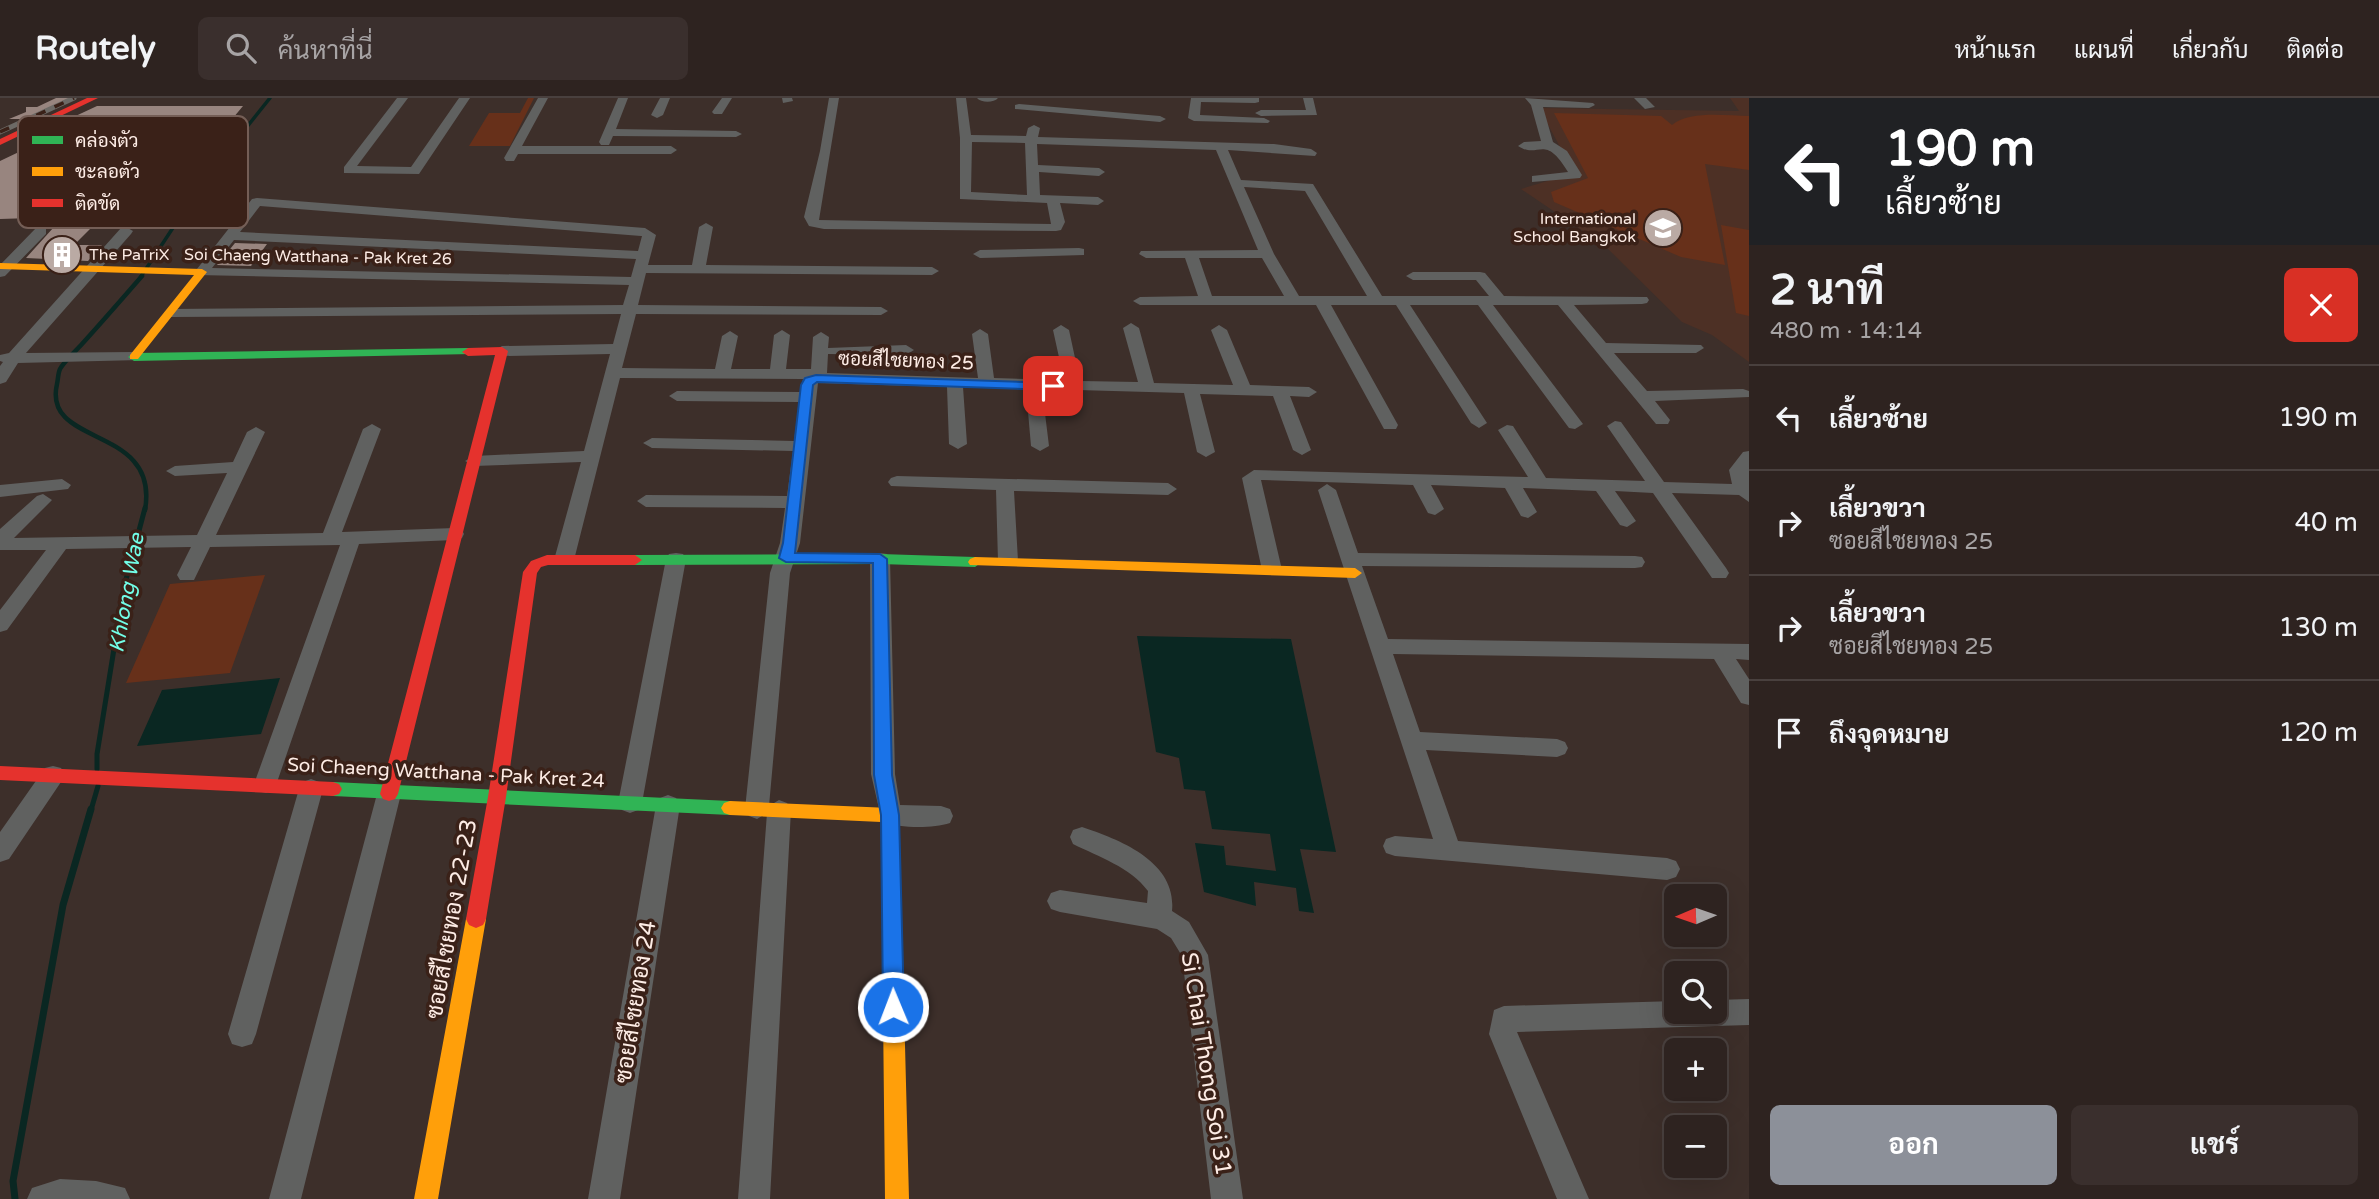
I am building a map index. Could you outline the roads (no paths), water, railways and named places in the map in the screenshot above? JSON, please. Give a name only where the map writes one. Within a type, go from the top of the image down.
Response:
[{"type":"street","points":[[25,116],[65,98]]},
{"type":"street","points":[[56,116],[94,98]]},
{"type":"street","points":[[402,98],[348,170],[415,171],[465,98]]},
{"type":"street","points":[[543,98],[512,154],[671,150]]},
{"type":"street","points":[[602,150],[623,98]]},
{"type":"street","points":[[657,115],[665,98]]},
{"type":"street","points":[[718,112],[727,98]]},
{"type":"street","points":[[834,98],[826,152],[811,217],[814,223],[1015,229],[1056,227],[1058,222],[1052,199]]},
{"type":"street","points":[[961,98],[965,138],[965,196],[1098,201]]},
{"type":"street","points":[[982,98],[993,98]]},
{"type":"street","points":[[1082,127],[1087,98]]},
{"type":"street","points":[[1275,139],[1263,117],[1255,99],[1196,99],[1194,118],[1263,117],[1313,113],[1308,98]]},
{"type":"street","points":[[1536,179],[1576,175],[1563,154],[1548,144],[1533,101],[1589,105],[1584,98]]},
{"type":"street","points":[[1639,98],[1649,107]]},
{"type":"street","points":[[1019,107],[1082,127],[1221,148],[1275,139],[1311,153]]},
{"type":"street","points":[[965,138],[1031,140],[1082,127],[1152,115]]},
{"type":"street","points":[[0,127],[18,119]]},
{"type":"street","points":[[1034,198],[1031,140],[1035,122]]},
{"type":"street","points":[[610,132],[736,134]]},
{"type":"street","points":[[0,142],[18,134]]},
{"type":"street","points":[[1524,146],[1548,144]]},
{"type":"street","points":[[1221,148],[1234,183],[1294,301]]},
{"type":"street","points":[[1032,168],[1099,172]]},
{"type":"street","points":[[1234,183],[1309,187],[1377,300]]},
{"type":"street","points":[[248,213],[257,202],[640,231],[649,235],[627,310],[564,560],[880,559],[1272,570],[1353,566],[1635,562]]},
{"type":"street","points":[[698,270],[706,226]]},
{"type":"street","points":[[134,357],[236,228]]},
{"type":"street","points":[[1015,229],[1024,253]]},
{"type":"street","points":[[2,269],[41,231]]},
{"type":"street","points":[[0,379],[7,358],[126,231]]},
{"type":"street","points":[[230,236],[639,268],[932,271]]},
{"type":"street","points":[[980,254],[1079,252]]},
{"type":"street","points":[[1146,254],[1268,254]]},
{"type":"street","points":[[1191,254],[1207,302]]},
{"type":"street","name":"Soi Chaeng Watthana - Pak Kret 26","points":[[2,269],[202,272],[639,268]]},
{"type":"street","points":[[1413,276],[1480,276],[1500,300]]},
{"type":"street","points":[[1321,299],[1390,425]]},
{"type":"street","points":[[1400,300],[1479,424]]},
{"type":"street","points":[[1482,300],[1575,424]]},
{"type":"street","points":[[1563,300],[1662,420]]},
{"type":"street","points":[[1140,301],[1642,300]]},
{"type":"street","points":[[171,313],[881,311]]},
{"type":"street","points":[[1131,328],[1148,389]]},
{"type":"street","points":[[1061,330],[1073,387]]},
{"type":"street","points":[[1219,330],[1244,391]]},
{"type":"street","points":[[979,334],[988,384]]},
{"type":"street","points":[[777,374],[782,335]]},
{"type":"street","points":[[722,373],[730,336]]},
{"type":"street","points":[[611,373],[819,374],[821,337]]},
{"type":"street","points":[[833,351],[905,341],[908,382]]},
{"type":"street","points":[[1602,348],[1696,348]]},
{"type":"street","points":[[7,358],[617,349]]},
{"type":"street","points":[[285,1199],[502,351]]},
{"type":"street","name":"ซอยสีไชยทอง 25","points":[[806,397],[810,380],[816,378],[1310,392]]},
{"type":"street","points":[[955,384],[958,444]]},
{"type":"street","points":[[1034,386],[1040,446]]},
{"type":"street","points":[[1191,390],[1206,452]]},
{"type":"street","points":[[1280,392],[1302,450]]},
{"type":"street","points":[[1642,396],[1743,394]]},
{"type":"street","points":[[677,396],[806,397],[795,502],[786,558],[780,573],[768,810],[754,1199]]},
{"type":"street","points":[[1615,426],[1720,573]]},
{"type":"street","points":[[330,539],[372,429]]},
{"type":"street","points":[[1507,430],[1541,484]]},
{"type":"street","points":[[187,575],[256,432]]},
{"type":"street","points":[[652,443],[801,446]]},
{"type":"street","points":[[474,461],[590,456]]},
{"type":"street","points":[[1272,570],[1251,478],[1254,475],[1511,482],[1746,493],[1738,470],[1749,456]]},
{"type":"street","points":[[175,471],[239,467]]},
{"type":"street","points":[[1419,479],[1435,509]]},
{"type":"street","points":[[897,482],[1167,489]]},
{"type":"street","points":[[1511,482],[1528,512]]},
{"type":"street","points":[[1004,484],[1009,561]]},
{"type":"street","points":[[0,491],[62,485]]},
{"type":"street","points":[[1602,486],[1628,521]]},
{"type":"street","points":[[1327,490],[1448,849]]},
{"type":"street","points":[[0,542],[43,500]]},
{"type":"street","points":[[646,501],[795,502]]},
{"type":"street","points":[[0,542],[330,539],[455,534]]},
{"type":"street","points":[[266,785],[352,538]]},
{"type":"street","points":[[0,625],[61,543]]},
{"type":"street","points":[[630,803],[676,559]]},
{"type":"street","points":[[880,559],[883,775],[890,815],[897,1199]]},
{"type":"street","name":"ซอยสีไชยทอง 22-23","points":[[426,1199],[497,797],[530,572],[536,564],[564,560]]},
{"type":"street","points":[[1380,646],[1749,652]]},
{"type":"street","points":[[1720,652],[1749,697]]},
{"type":"street","points":[[1412,740],[1557,748]]},
{"type":"street","name":"Soi Chaeng Watthana - Pak Kret 24","points":[[0,773],[266,785],[389,794],[890,815]]},
{"type":"street","points":[[0,852],[53,775]]},
{"type":"street","points":[[242,1034],[311,789]]},
{"type":"street","name":"ซอยสีไชยทอง 24","points":[[604,1199],[668,805]]},
{"type":"street","points":[[890,815],[941,816]]},
{"type":"street","points":[[1060,901],[1159,918],[1160,891],[1150,876],[1136,864],[1082,837]]},
{"type":"street","points":[[1395,846],[1667,869]]},
{"type":"street","name":"Si Chai Thong Soi 31","points":[[1159,918],[1175,925],[1195,955],[1227,1199]]},
{"type":"street","points":[[1573,1199],[1503,1034],[1504,1019],[1749,1012]]},
{"type":"street","points":[[43,1199],[54,1194],[114,1199]]},
{"type":"water","points":[[1137,636],[1291,639],[1336,852],[1300,849],[1314,913],[1299,911],[1296,888],[1254,882],[1256,906],[1204,892],[1195,843],[1224,846],[1226,865],[1276,871],[1270,834],[1212,829],[1205,791],[1184,789],[1179,758],[1156,752]]},
{"type":"water","points":[[280,678],[261,734],[137,746],[162,690]]},
{"type":"waterway","name":"Khlong Wae","points":[[248,126],[270,98]]},
{"type":"waterway","name":"Khlong Wae","points":[[140,278],[173,228]]},
{"type":"waterway","name":"Khlong Wae","points":[[142,276],[62,366],[57,384],[57,404],[67,419],[120,449],[135,463],[145,483],[145,508]]},
{"type":"waterway","name":"Khlong Wae","points":[[97,769],[97,754],[124,587],[145,508]]},
{"type":"waterway","name":"Khlong Wae","points":[[91,810],[98,786]]},
{"type":"waterway","name":"Khlong Wae","points":[[15,1199],[13,1181],[63,905],[91,809]]},
{"type":"railway","points":[[35,116],[74,98]]},
{"type":"railway","points":[[0,132],[18,124]]},
{"type":"place","name":"International School Bangkok","points":[[1663,228]]},
{"type":"place","name":"The PaTriX","points":[[62,255]]}]
